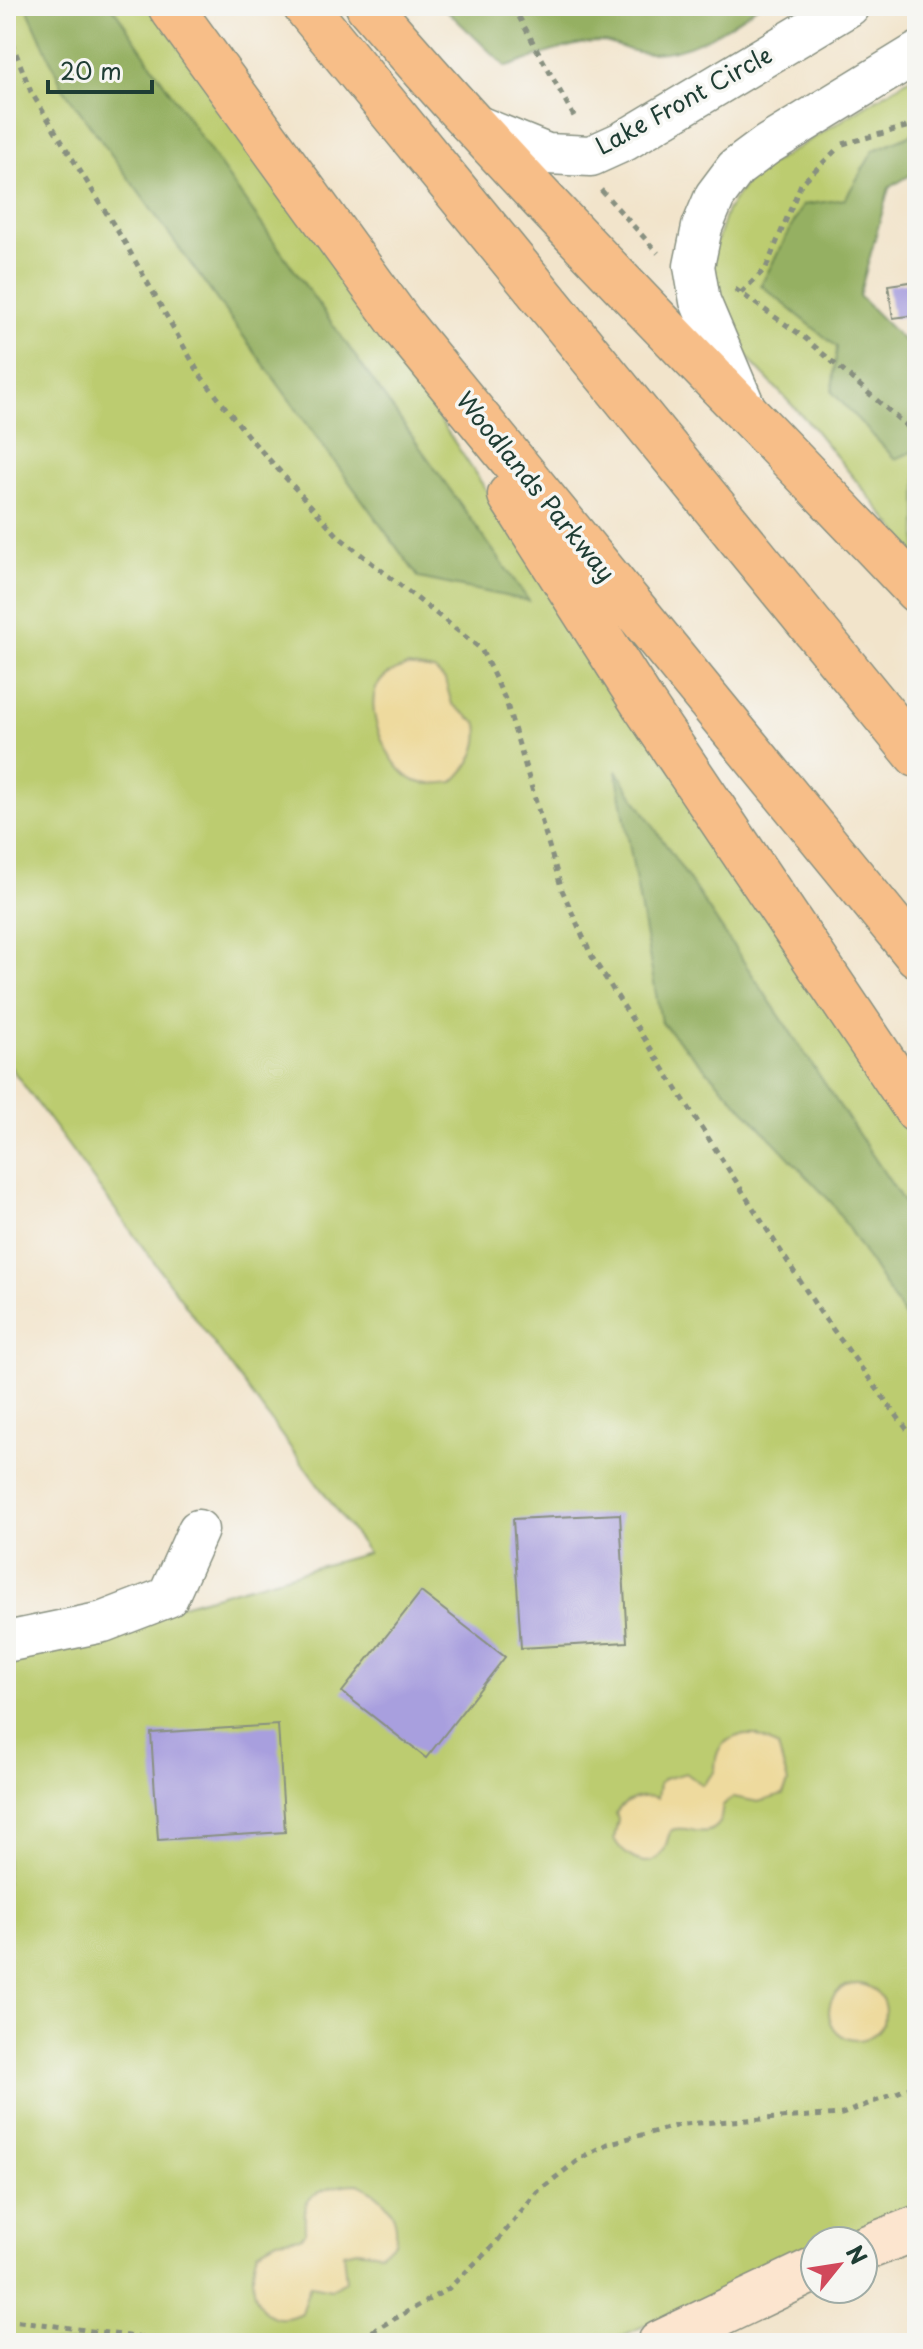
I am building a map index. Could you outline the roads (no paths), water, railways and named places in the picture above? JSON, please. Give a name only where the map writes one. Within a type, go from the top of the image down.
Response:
[{"type":"main road","name":"Woodlands Parkway","points":[[170,6],[401,324],[917,955]]},
{"type":"main road","points":[[305,6],[917,755]]},
{"type":"main road","points":[[368,6],[467,121],[745,407],[917,591]]},
{"type":"main road","points":[[401,324],[644,705],[917,1111]]},
{"type":"main road","points":[[879,2243],[917,2228]]},
{"type":"main road","points":[[660,2343],[799,2277]]},
{"type":"street","name":"Lake Front Circle","points":[[467,121],[547,154],[591,156],[624,141],[849,6]]},
{"type":"street","points":[[745,407],[700,301],[694,266],[702,227],[715,196],[736,168],[767,145],[917,53]]},
{"type":"street","points":[[6,1642],[103,1622],[168,1597],[198,1530]]}]
